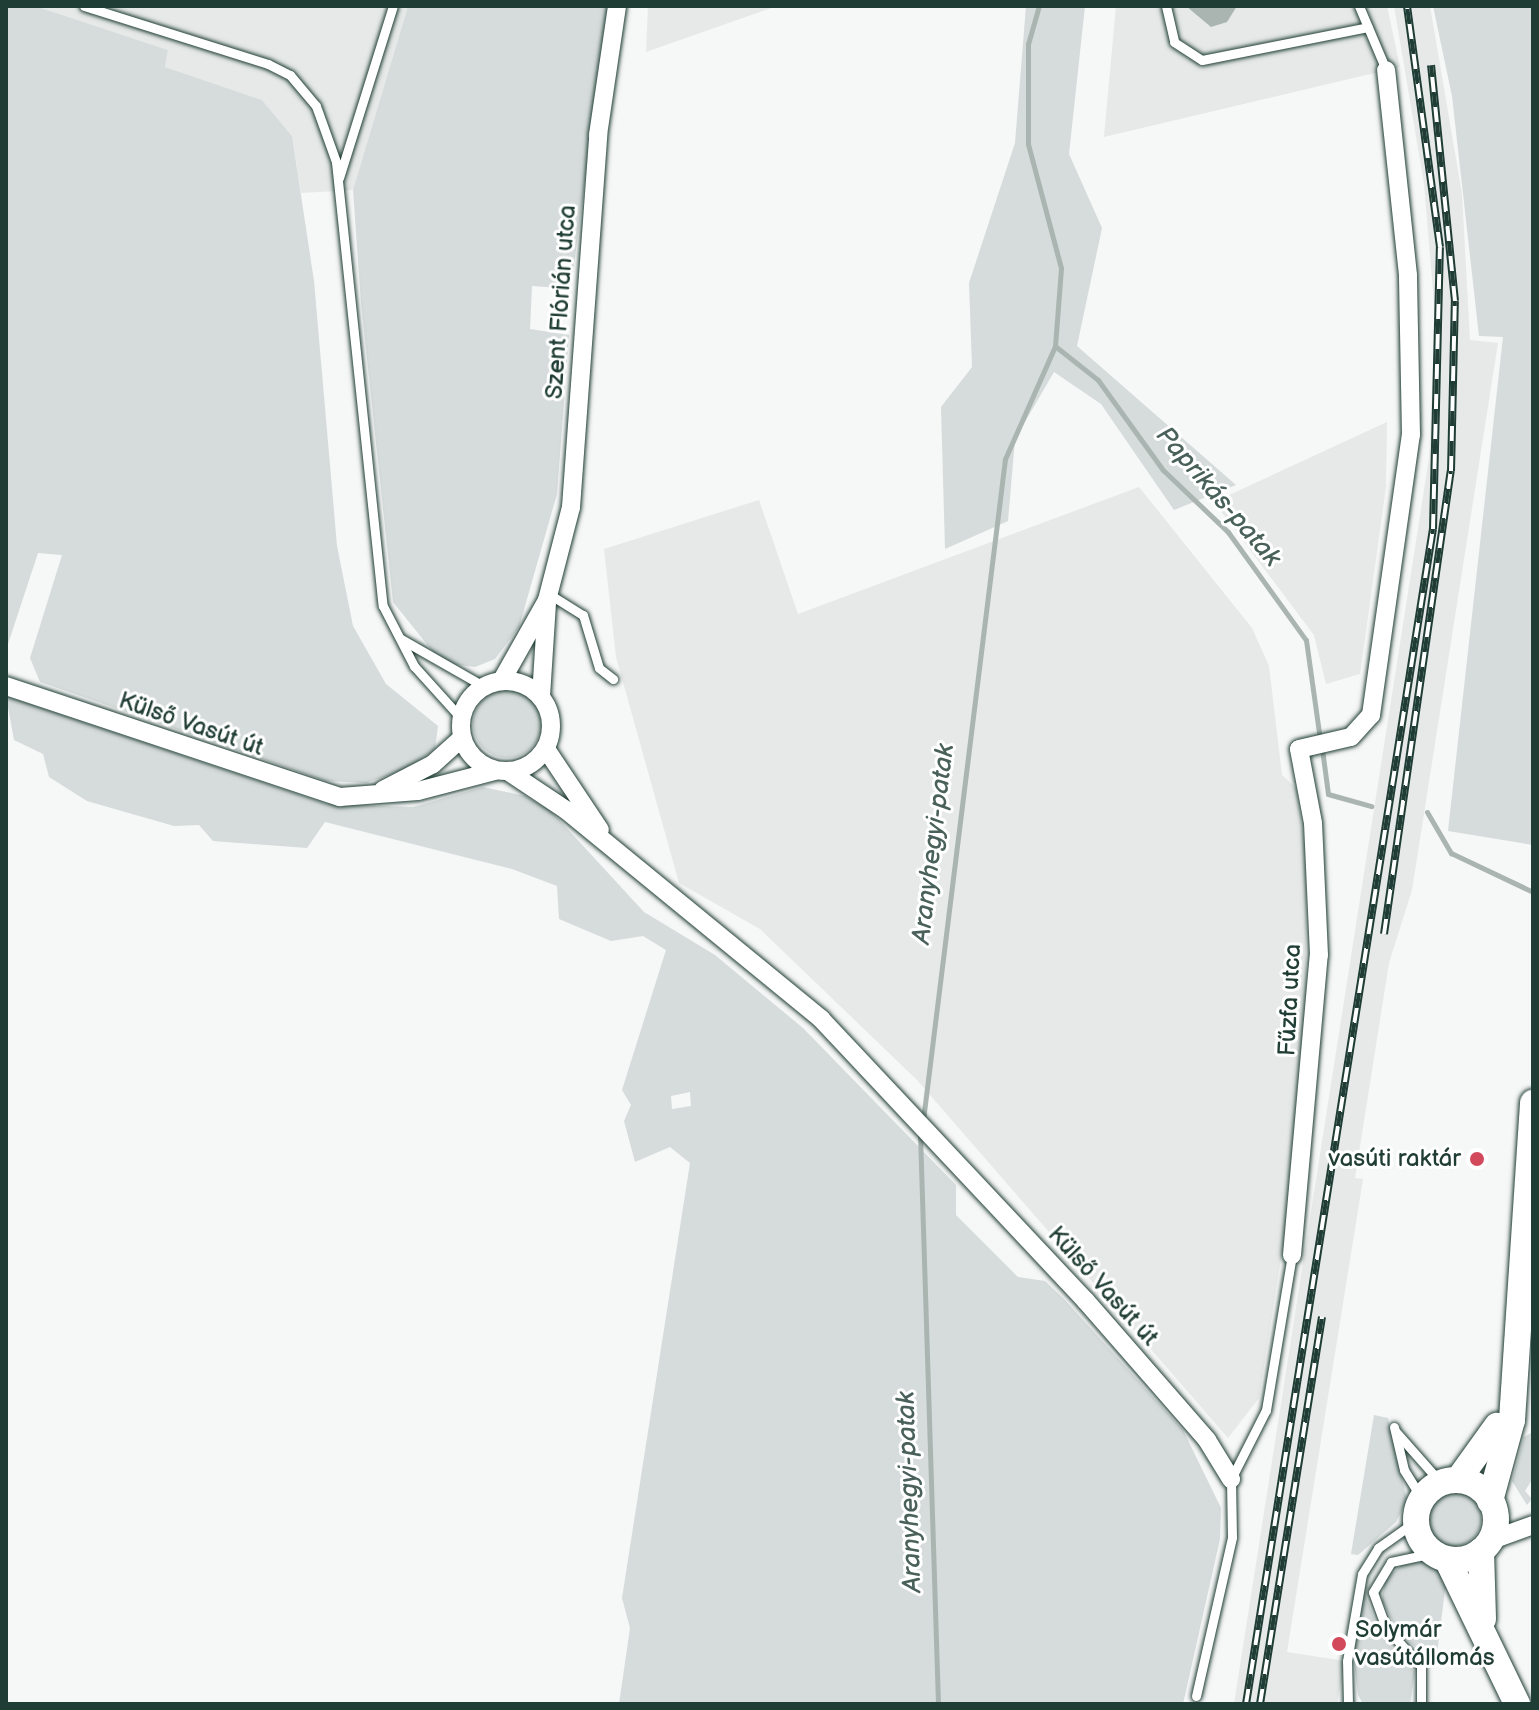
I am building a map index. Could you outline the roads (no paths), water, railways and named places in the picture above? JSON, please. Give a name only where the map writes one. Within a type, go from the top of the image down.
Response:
[{"type":"street","name":"Szent Flórián utca","points":[[541,696],[548,597],[571,507],[598,135],[617,6]]},
{"type":"street","name":"Fűzfa utca","points":[[1292,1255],[1319,955],[1306,748],[1340,741],[1360,730],[1377,696],[1411,435],[1408,275],[1386,70]]},
{"type":"street","name":"Szent Flórián utca","points":[[502,680],[548,597]]},
{"type":"street","points":[[502,680],[541,696],[552,719],[546,749],[610,845],[502,771],[470,755],[462,738],[461,718],[483,686],[502,680]]},
{"type":"street","name":"Külső Vasút út","points":[[6,686],[310,790],[362,798],[502,771]]},
{"type":"street","points":[[362,798],[412,777],[462,738]]},
{"type":"street","points":[[502,771],[546,749]]},
{"type":"street","name":"Külső Vasút út","points":[[610,845],[662,896],[821,1019],[913,1113],[1207,1440],[1231,1479]]},
{"type":"street","points":[[1486,1645],[1485,1546],[1514,1385],[1533,1103]]},
{"type":"street","points":[[1514,1385],[1493,1435],[1434,1496],[1440,1556],[1517,1704]]},
{"type":"street","points":[[1434,1496],[1492,1504],[1529,1525]]},
{"type":"street","points":[[1440,1556],[1485,1546],[1529,1525]]},
{"type":"lane","points":[[84,6],[287,72],[308,91],[328,128],[338,181],[380,583],[396,634],[461,718]]},
{"type":"lane","points":[[338,181],[393,6]]},
{"type":"lane","points":[[1166,6],[1174,42],[1202,60],[1368,27]]},
{"type":"lane","points":[[1359,6],[1386,70]]},
{"type":"lane","points":[[548,597],[583,615],[599,668],[613,679]]},
{"type":"lane","points":[[396,634],[428,660],[483,686]]},
{"type":"lane","points":[[1196,1696],[1232,1537],[1231,1479],[1266,1410],[1292,1255]]},
{"type":"lane","points":[[1394,1427],[1434,1496],[1404,1470],[1394,1427]]},
{"type":"lane","points":[[1348,1704],[1347,1661],[1362,1574],[1378,1548],[1434,1496]]},
{"type":"lane","points":[[1421,1704],[1421,1666],[1386,1628],[1373,1592],[1391,1562],[1440,1556]]},
{"type":"waterway","name":"Aranyhegyi-patak","points":[[923,1120],[1005,459],[1055,346],[1061,268],[1028,144],[1028,44],[1039,6]]},
{"type":"waterway","name":"Paprikás-patak","points":[[1055,346],[1098,380],[1163,470],[1228,532],[1306,640],[1320,739]]},
{"type":"waterway","name":"Paprikás-patak","points":[[1322,749],[1328,794],[1371,806]]},
{"type":"waterway","name":"Paprikás-patak","points":[[1427,812],[1451,853],[1533,892]]},
{"type":"waterway","name":"Aranyhegyi-patak","points":[[920,1134],[938,1704]]},
{"type":"railway","points":[[1246,1704],[1433,529],[1440,247],[1407,6]]},
{"type":"railway","points":[[1384,934],[1451,471],[1455,301],[1431,65]]},
{"type":"railway","points":[[1260,1704],[1322,1317]]},
{"type":"place","name":"vasúti raktár","points":[[1477,1159]]},
{"type":"place","name":"Solymár vasútállomás","points":[[1339,1644]]}]
